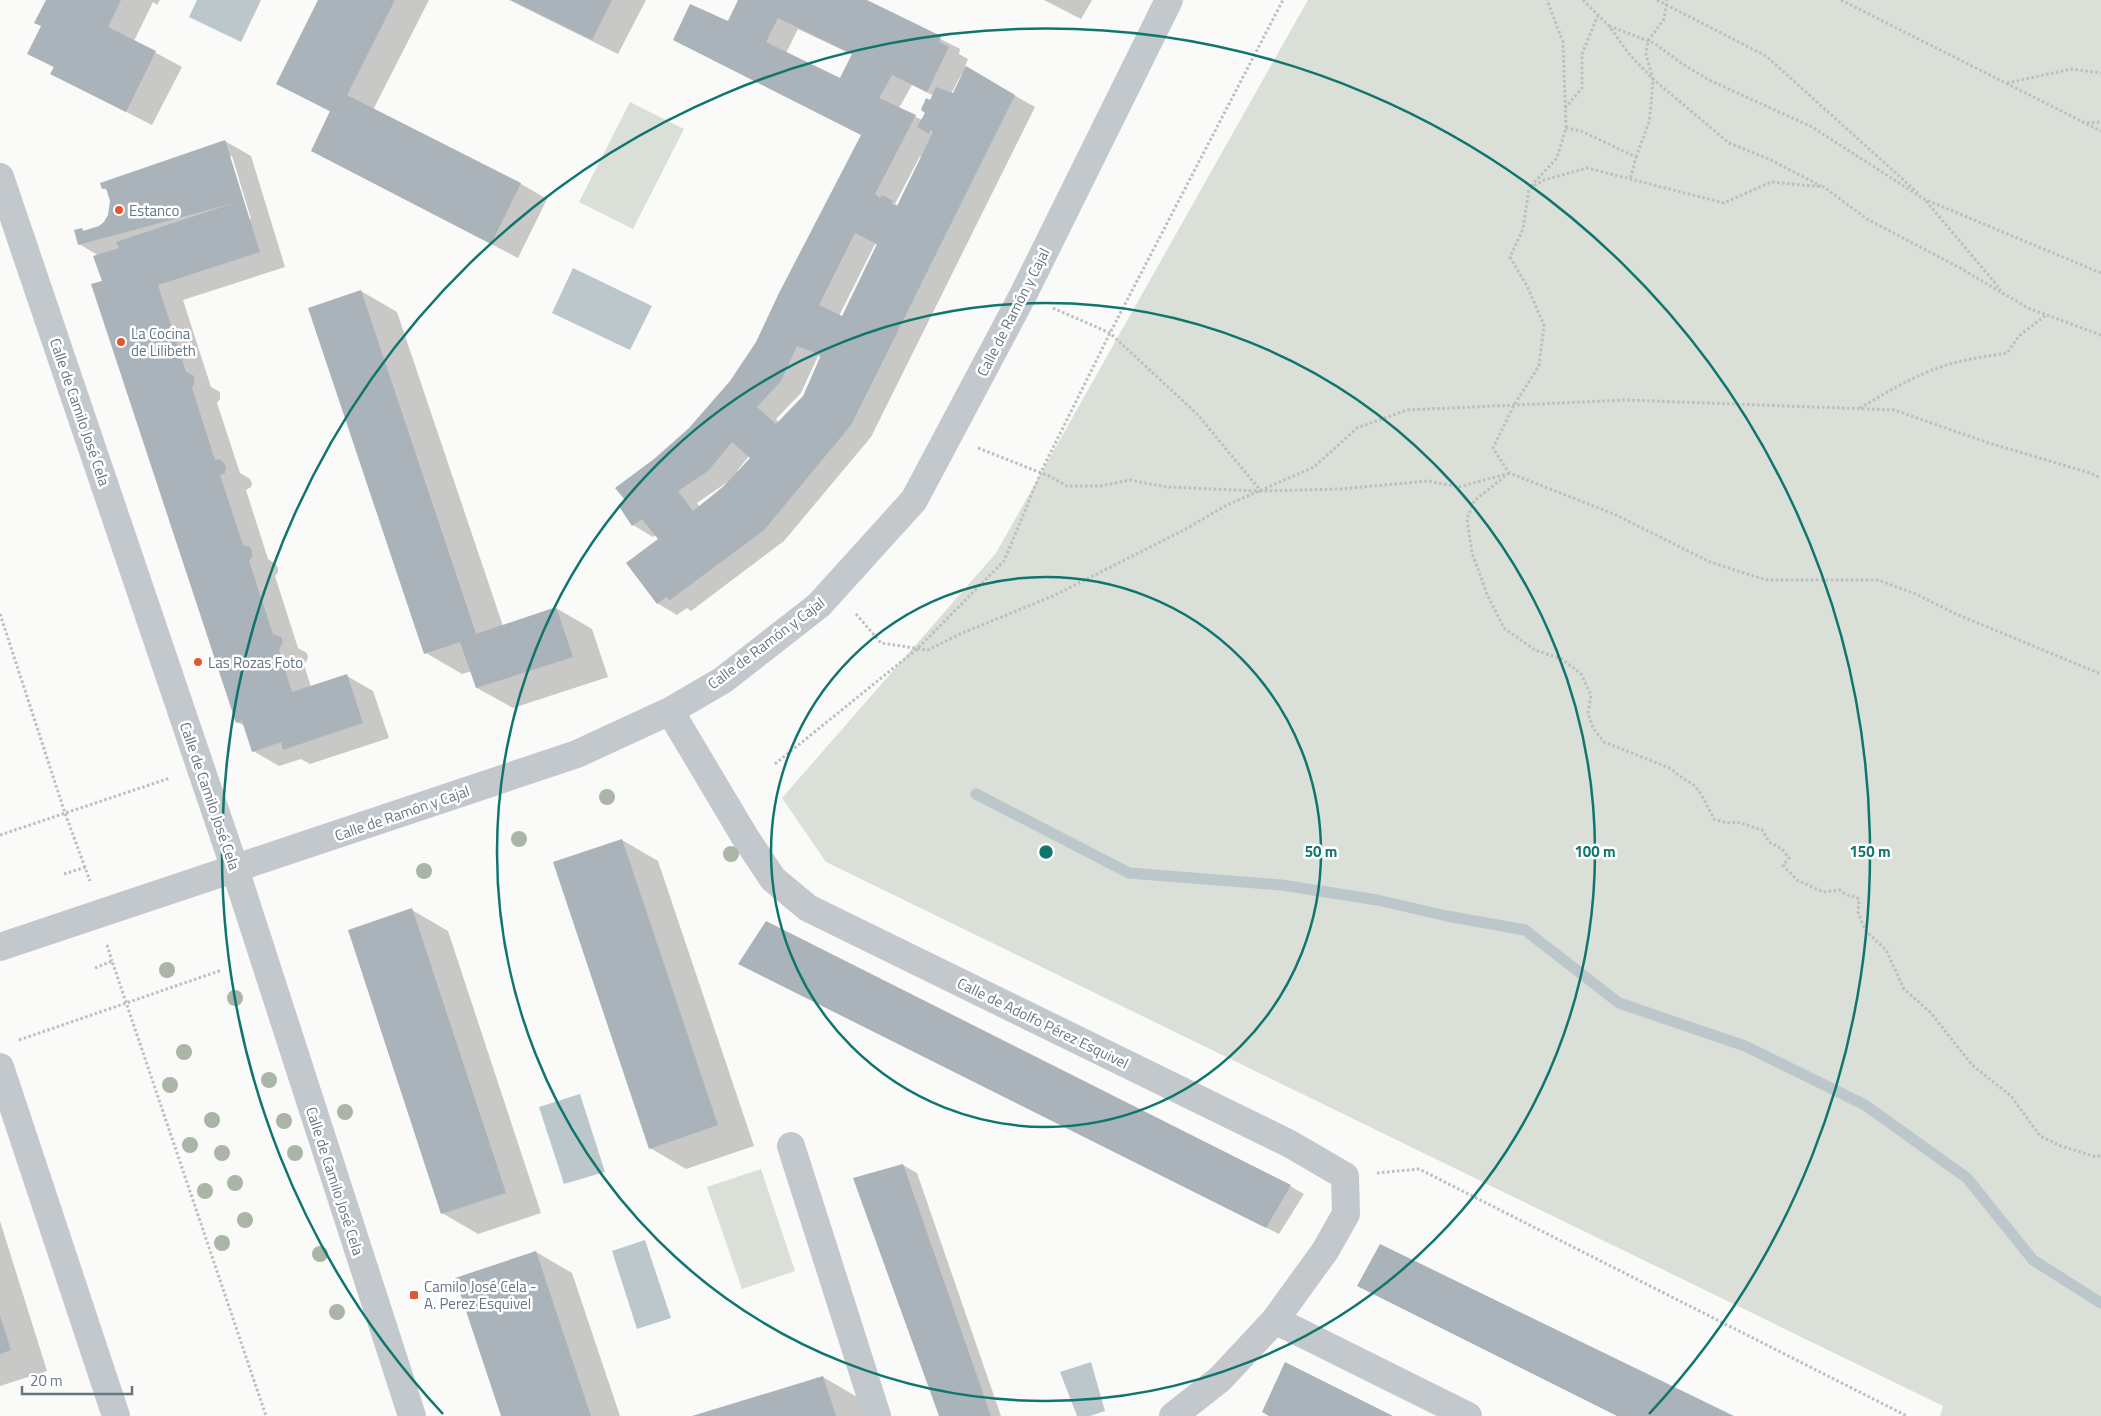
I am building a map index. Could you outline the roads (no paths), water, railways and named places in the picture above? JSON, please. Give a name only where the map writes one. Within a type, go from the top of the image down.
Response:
[{"type":"street","name":"Calle de Ramón y Cajal","points":[[0,947],[577,754],[670,711],[722,680],[819,606],[914,500],[1023,295],[1169,0]]},
{"type":"street","name":"Calle de Camilo José Cela","points":[[0,178],[235,869],[412,1416]]},
{"type":"street","name":"Calle de Adolfo Pérez Esquivel","points":[[670,711],[744,838],[773,879],[808,908],[1290,1144],[1345,1176],[1346,1214],[1326,1251],[1275,1320]]},
{"type":"street","points":[[0,1067],[116,1416]]},
{"type":"street","points":[[791,1146],[877,1416]]},
{"type":"street","points":[[1173,1416],[1220,1379],[1275,1320],[1468,1416]]},
{"type":"waterway","points":[[976,794],[1129,873],[1282,885],[1377,900],[1447,916],[1525,930],[1619,1003],[1745,1046],[1865,1105],[1967,1178],[2033,1260],[2101,1303]]},
{"type":"place","name":"Estanco","points":[[119,210]]},
{"type":"place","name":"La Cocina de Lilibeth","points":[[121,342]]},
{"type":"place","name":"Las Rozas Foto","points":[[198,662]]},
{"type":"place","name":"Camilo José Cela - A. Perez Esquivel","points":[[414,1295]]}]
